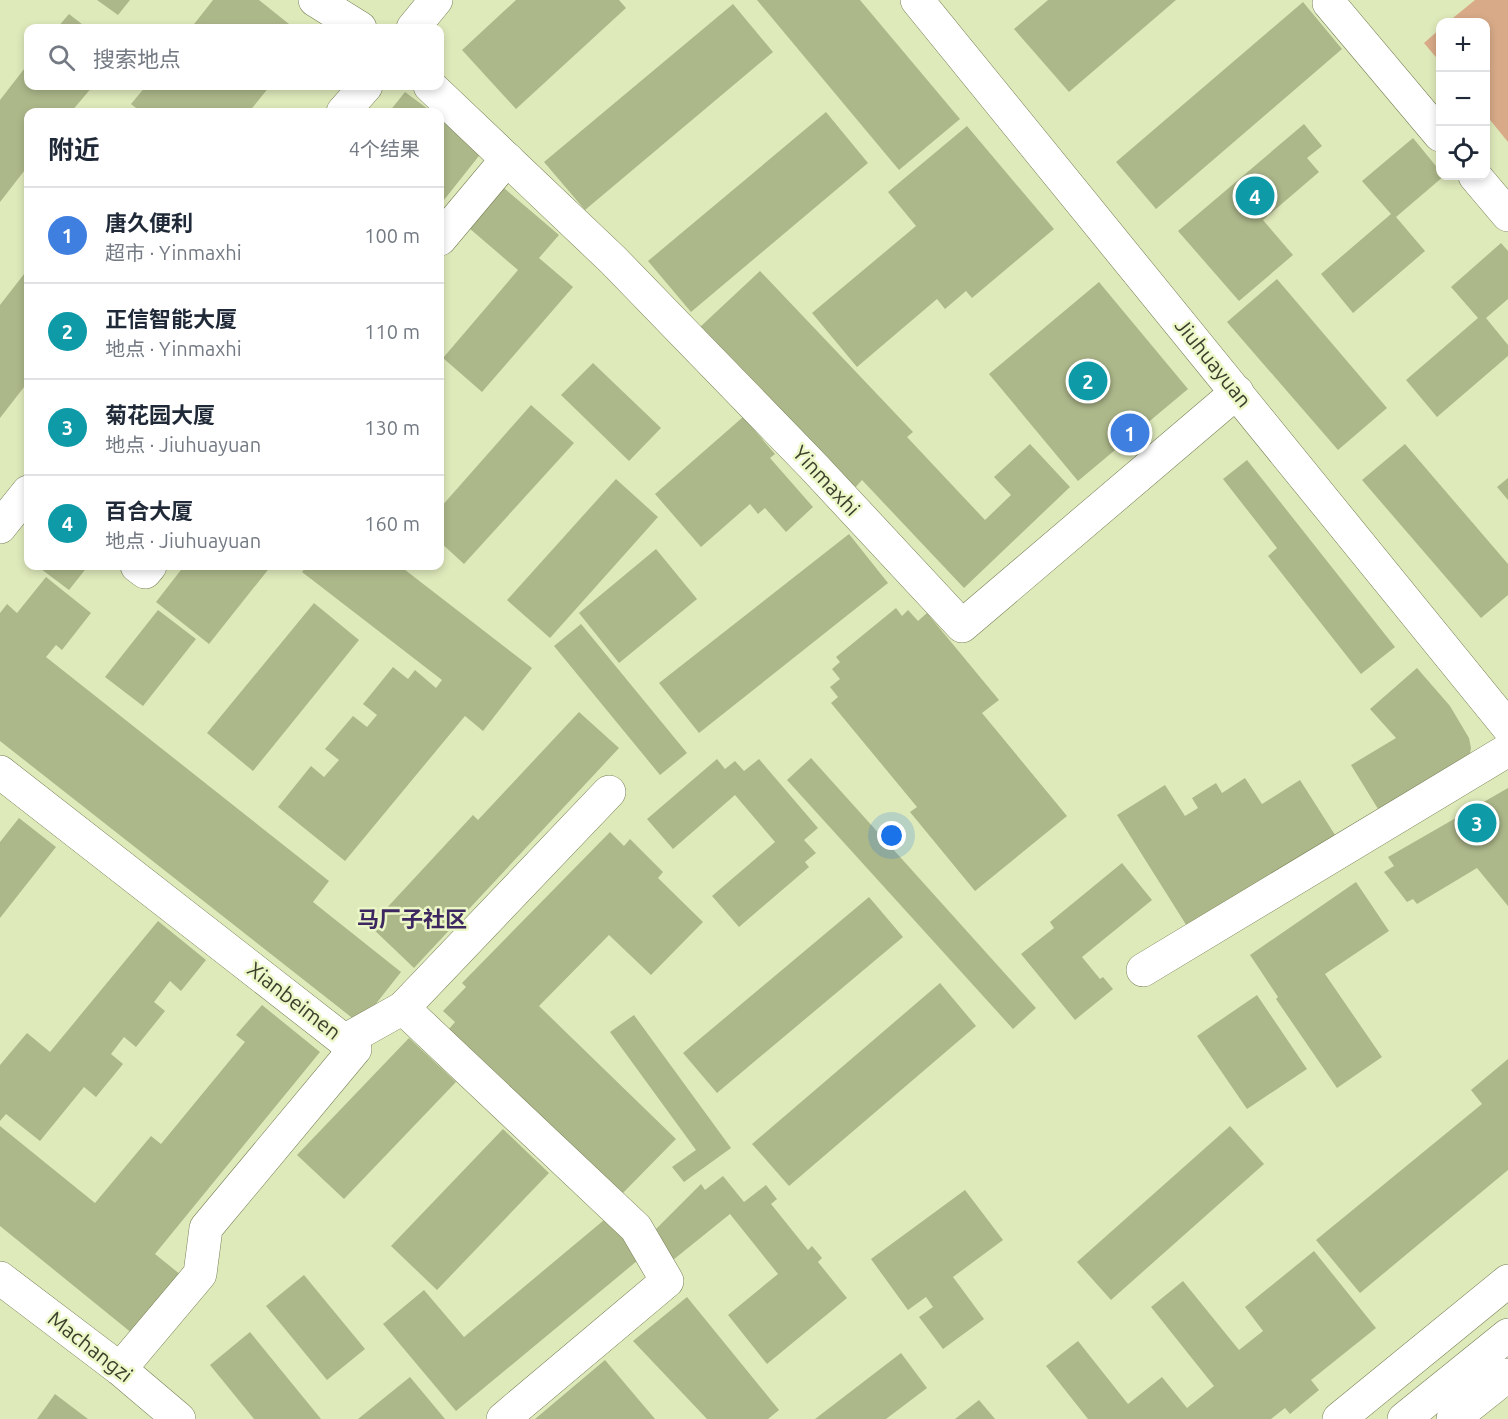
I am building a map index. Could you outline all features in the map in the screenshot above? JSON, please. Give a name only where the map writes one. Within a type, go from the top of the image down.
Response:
[{"type":"street","points":[[315,0],[354,24]]},
{"type":"street","points":[[416,24],[436,0]]},
{"type":"street","name":"Jiuhuayuan","points":[[917,0],[1508,727]]},
{"type":"street","points":[[1331,0],[1329,3],[1436,130]]},
{"type":"street","points":[[347,108],[362,90]]},
{"type":"street","name":"Yinmaxhi","points":[[434,90],[614,260],[813,466],[962,626],[1237,392]]},
{"type":"street","points":[[444,234],[507,159]]},
{"type":"street","points":[[1478,180],[1508,215]]},
{"type":"street","points":[[1143,970],[1508,750]]},
{"type":"street","name":"Xianbeimen","points":[[0,772],[355,1049],[206,1228],[200,1274],[120,1369]]},
{"type":"street","points":[[344,1041],[403,1008],[609,792]]},
{"type":"street","points":[[403,1008],[636,1228],[667,1281],[503,1419]]},
{"type":"street","name":"Machangzi","points":[[0,1278],[120,1369],[179,1419]]},
{"type":"street","points":[[1340,1419],[1508,1281]]},
{"type":"street","points":[[1404,1419],[1508,1335]]},
{"type":"street","points":[[1453,1419],[1508,1375]]},
{"type":"shaded area","points":[[1475,0],[1508,0],[1508,142],[1490,120],[1490,18],[1453,18]]},
{"type":"shaded area","points":[[1436,32],[1436,57],[1424,43]]},
{"type":"building","points":[[97,0],[130,0],[118,15]]},
{"type":"building","points":[[213,0],[259,0],[289,24],[194,24]]},
{"type":"building","points":[[516,0],[619,0],[626,8],[516,109],[462,50]]},
{"type":"building","points":[[757,0],[860,0],[960,119],[899,170]]},
{"type":"building","points":[[1048,0],[1176,0],[1069,92],[1014,29]]},
{"type":"building","points":[[1303,2],[1342,49],[1156,209],[1116,162]]},
{"type":"building","points":[[733,4],[773,52],[585,210],[544,162]]},
{"type":"building","points":[[69,14],[82,24],[60,24]]},
{"type":"building","points":[[24,69],[24,90],[90,90],[74,108],[24,108],[24,171],[0,202],[0,100]]},
{"type":"building","points":[[143,90],[267,90],[252,108],[136,108],[131,104]]},
{"type":"building","points":[[405,92],[427,108],[392,108]]},
{"type":"building","points":[[826,112],[868,163],[691,312],[648,261]]},
{"type":"building","points":[[444,122],[482,152],[444,200]]},
{"type":"building","points":[[1304,124],[1322,146],[1307,158],[1319,172],[1263,220],[1293,255],[1239,301],[1178,231]]},
{"type":"building","points":[[967,126],[1054,229],[972,298],[966,291],[945,309],[937,299],[857,367],[812,313],[916,226],[888,192]]},
{"type":"building","points":[[1413,138],[1436,166],[1436,180],[1439,180],[1396,217],[1425,251],[1353,313],[1321,274],[1391,214],[1362,181]]},
{"type":"building","points":[[504,188],[559,235],[539,258],[573,287],[482,392],[444,357],[518,270],[469,228]]},
{"type":"building","points":[[1501,243],[1508,251],[1508,299],[1486,318],[1508,345],[1508,356],[1437,417],[1406,380],[1478,318],[1451,287]]},
{"type":"building","points":[[760,271],[913,432],[907,437],[985,520],[1011,495],[994,477],[1030,444],[1070,487],[964,588],[862,480],[853,490],[699,328]]},
{"type":"building","points":[[24,274],[24,387],[0,418],[0,305]]},
{"type":"building","points":[[1277,279],[1387,408],[1338,450],[1227,322]]},
{"type":"building","points":[[1099,282],[1188,389],[1078,481],[989,374]]},
{"type":"building","points":[[593,363],[661,428],[629,461],[561,395]]},
{"type":"building","points":[[531,405],[574,443],[464,564],[444,546],[444,503]]},
{"type":"building","points":[[743,417],[775,454],[770,458],[813,507],[786,532],[765,508],[758,514],[750,504],[701,547],[655,494]]},
{"type":"building","points":[[1405,444],[1508,564],[1508,595],[1481,618],[1362,480]]},
{"type":"building","points":[[1247,460],[1395,647],[1361,674],[1268,556],[1277,548],[1223,479]]},
{"type":"building","points":[[1508,478],[1508,500],[1497,487]]},
{"type":"building","points":[[616,479],[658,517],[550,638],[507,600]]},
{"type":"building","points":[[849,534],[888,583],[699,733],[659,683]]},
{"type":"building","points":[[656,549],[697,599],[619,663],[579,613]]},
{"type":"building","points":[[42,570],[85,570],[69,590]]},
{"type":"building","points":[[181,570],[268,570],[209,644],[156,602]]},
{"type":"building","points":[[304,570],[405,570],[532,668],[483,731],[465,716],[345,861],[278,807],[311,766],[324,777],[339,760],[325,749],[353,716],[367,727],[377,715],[363,704],[393,667],[408,679],[415,670],[436,688],[442,680],[302,572]]},
{"type":"building","points":[[46,577],[91,613],[62,650],[56,645],[46,657],[329,881],[313,902],[401,972],[360,1024],[0,741],[0,613],[7,604],[17,613]]},
{"type":"building","points":[[314,603],[359,640],[253,771],[207,733]]},
{"type":"building","points":[[896,608],[902,616],[908,610],[918,621],[927,613],[999,700],[982,713],[1067,816],[975,891],[910,812],[917,807],[831,703],[838,697],[830,687],[840,679],[832,669],[840,662],[836,657]]},
{"type":"building","points":[[158,610],[196,639],[143,706],[105,677]]},
{"type":"building","points":[[581,624],[687,753],[660,775],[554,646]]},
{"type":"building","points":[[1417,668],[1450,706],[1469,738],[1471,748],[1469,759],[1383,817],[1351,765],[1396,738],[1370,709]]},
{"type":"building","points":[[579,712],[619,748],[414,968],[370,926],[473,815],[478,820]]},
{"type":"building","points":[[811,758],[1036,1008],[1013,1029],[787,780]]},
{"type":"building","points":[[717,759],[725,769],[735,761],[744,771],[759,759],[818,828],[804,840],[816,853],[805,862],[809,867],[739,927],[712,896],[775,842],[735,795],[673,849],[647,819]]},
{"type":"building","points":[[1245,778],[1262,804],[1300,780],[1337,838],[1190,931],[1117,815],[1165,785],[1185,816],[1198,808],[1192,798],[1216,783],[1222,793]]},
{"type":"building","points":[[1508,788],[1508,906],[1477,868],[1417,904],[1413,899],[1407,902],[1384,872],[1394,866],[1388,857]]},
{"type":"building","points":[[19,818],[56,847],[0,918],[0,842]]},
{"type":"building","points":[[610,832],[624,846],[630,839],[663,872],[658,878],[703,922],[651,975],[609,935],[539,1006],[676,1139],[620,1196],[449,1029],[455,1022],[443,1011],[466,987],[462,983]]},
{"type":"building","points":[[1122,863],[1152,900],[1082,957],[1100,979],[1103,977],[1113,989],[1075,1020],[1021,954],[1054,928],[1050,922]]},
{"type":"building","points":[[1356,882],[1389,931],[1325,974],[1382,1057],[1337,1088],[1276,999],[1278,997],[1250,955]]},
{"type":"building","points":[[869,897],[903,937],[717,1093],[683,1053]]},
{"type":"building","points":[[158,921],[206,960],[181,991],[170,981],[154,1002],[165,1011],[136,1047],[124,1037],[111,1054],[123,1064],[96,1097],[84,1087],[40,1141],[6,1114],[0,1121],[0,1065],[27,1033],[50,1052]]},
{"type":"building","points":[[940,983],[976,1026],[789,1186],[752,1144]]},
{"type":"building","points":[[1257,995],[1307,1069],[1247,1109],[1197,1036]]},
{"type":"building","points":[[262,1005],[320,1052],[155,1254],[181,1275],[133,1334],[0,1226],[0,1126],[95,1203],[151,1136],[161,1144],[245,1042],[236,1035]]},
{"type":"building","points":[[634,1015],[731,1148],[684,1182],[672,1167],[696,1150],[610,1032]]},
{"type":"building","points":[[409,1038],[456,1082],[344,1199],[297,1155]]},
{"type":"building","points":[[1508,1059],[1508,1170],[1360,1293],[1316,1240],[1482,1104],[1471,1090]]},
{"type":"building","points":[[1230,1126],[1264,1164],[1111,1300],[1077,1262]]},
{"type":"building","points":[[503,1129],[549,1173],[437,1290],[391,1246]]},
{"type":"building","points":[[723,1176],[744,1202],[766,1185],[777,1199],[771,1204],[808,1250],[812,1246],[822,1258],[818,1262],[847,1298],[767,1364],[728,1315],[778,1274],[730,1214],[673,1260],[652,1233],[701,1184],[705,1190]]},
{"type":"building","points":[[965,1190],[1003,1240],[953,1277],[984,1319],[943,1349],[919,1317],[933,1307],[926,1297],[908,1310],[871,1259]]},
{"type":"building","points":[[610,1215],[643,1256],[456,1411],[383,1324],[424,1290],[464,1337]]},
{"type":"building","points":[[1314,1251],[1376,1328],[1311,1380],[1319,1390],[1290,1414],[1285,1408],[1271,1419],[1088,1419],[1046,1366],[1078,1341],[1128,1404],[1162,1377],[1187,1408],[1214,1386],[1151,1307],[1183,1281],[1239,1350],[1263,1331],[1245,1307]]},
{"type":"building","points":[[304,1275],[365,1349],[327,1380],[266,1306]]},
{"type":"building","points":[[687,1297],[779,1410],[768,1419],[707,1419],[633,1341]]},
{"type":"building","points":[[250,1332],[321,1419],[254,1419],[210,1365]]},
{"type":"building","points":[[901,1353],[927,1388],[886,1419],[815,1419]]},
{"type":"building","points":[[605,1360],[655,1419],[535,1419]]},
{"type":"building","points":[[410,1377],[445,1419],[358,1419]]},
{"type":"building","points":[[55,1394],[88,1419],[37,1419]]},
{"type":"building","points":[[979,1400],[995,1419],[955,1419]]},
{"type":"place","name":"百合大厦","points":[[1255,196]]},
{"type":"place","name":"正信智能大厦","points":[[1088,381]]},
{"type":"place","name":"唐久便利","points":[[1130,433]]},
{"type":"place","name":"菊花园大厦","points":[[1477,823]]},
{"type":"district","name":"马厂子社区","points":[[412,919]]}]
